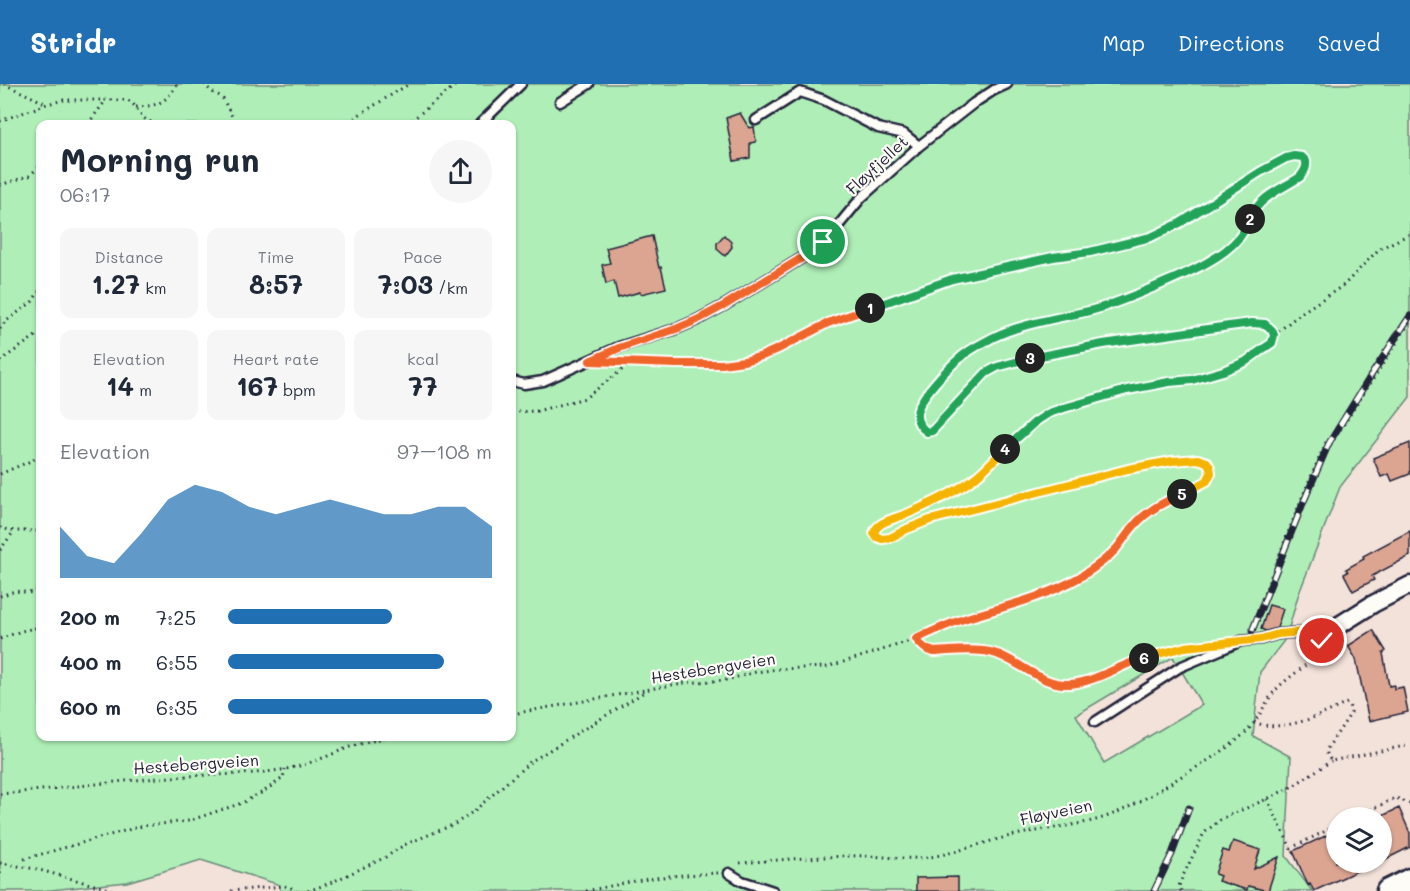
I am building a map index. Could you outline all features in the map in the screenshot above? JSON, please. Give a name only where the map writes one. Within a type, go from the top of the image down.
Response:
[{"type":"street","points":[[1325,634],[1373,604],[1410,585]]},
{"type":"street","points":[[1388,891],[1410,880]]},
{"type":"lane","points":[[484,120],[521,84]]},
{"type":"lane","points":[[560,102],[589,84]]},
{"type":"lane","name":"Fløyfjellet","points":[[516,382],[524,384],[543,381],[619,348],[676,329],[725,305],[810,253],[833,232],[861,198],[920,146],[974,104],[1006,84]]},
{"type":"lane","points":[[756,120],[800,92],[824,100],[878,128],[904,134],[920,146]]},
{"type":"lane","points":[[1095,722],[1179,667],[1241,641],[1278,634],[1304,632],[1325,634]]},
{"type":"lane","points":[[729,873],[742,881],[772,891]]},
{"type":"path","points":[[4,84],[46,104]]},
{"type":"path","points":[[136,107],[153,106],[168,99],[177,84]]},
{"type":"path","points":[[204,84],[212,92],[222,97],[234,120]]},
{"type":"path","points":[[350,120],[409,84]]},
{"type":"path","points":[[411,120],[457,84]]},
{"type":"path","points":[[0,121],[46,104],[64,100],[127,100],[133,103],[145,120]]},
{"type":"path","points":[[91,120],[106,100]]},
{"type":"path","points":[[590,361],[722,364],[762,356],[828,323],[952,279],[1053,257],[1090,252],[1151,237],[1180,223],[1286,158],[1302,157],[1306,161],[1307,166],[1300,177],[1263,200],[1252,212],[1246,231],[1225,251],[1183,274],[1106,306],[1024,327],[995,337],[962,356],[946,371],[918,407],[916,416],[921,428],[927,432],[932,431],[986,373],[1016,361],[1103,344],[1252,323],[1265,324],[1274,335],[1301,313],[1344,285],[1379,249],[1410,234]]},
{"type":"path","points":[[0,185],[29,176],[36,170]]},
{"type":"path","points":[[0,328],[32,302],[36,296]]},
{"type":"path","points":[[1262,599],[1326,442],[1331,444],[1410,322]]},
{"type":"path","name":"Hestebergveien","points":[[516,713],[683,683],[726,680],[756,672],[827,668],[873,654],[966,618],[1061,587],[1102,562],[1115,550],[1133,526],[1160,504],[1207,481],[1211,473],[1207,462],[1187,459],[1139,467],[930,520],[890,538],[877,537],[874,533],[875,529],[960,488],[978,476],[1022,433],[1049,413],[1127,390],[1192,380],[1223,371],[1245,362],[1272,343],[1274,335]]},
{"type":"path","points":[[0,361],[36,336]]},
{"type":"path","points":[[516,412],[537,411],[585,398],[632,363]]},
{"type":"path","points":[[0,474],[36,459]]},
{"type":"path","points":[[0,528],[14,531],[36,531]]},
{"type":"path","points":[[0,550],[14,531]]},
{"type":"path","points":[[0,596],[15,591],[33,593],[36,591]]},
{"type":"path","points":[[0,639],[36,628]]},
{"type":"path","name":"Fløyveien","points":[[586,891],[669,876],[729,873],[730,868],[737,864],[755,862],[851,856],[919,858],[935,856],[1011,836],[1093,821],[1132,806],[1212,758],[1234,742],[1254,722],[1275,690],[1317,652],[1325,634]]},
{"type":"path","points":[[916,639],[924,648],[934,652],[974,650],[991,652],[1009,659],[1042,678],[1069,684],[1083,682],[1136,660],[1196,646]]},
{"type":"path","points":[[308,891],[330,884],[386,857],[404,845],[455,824],[474,811],[530,762],[648,690]]},
{"type":"path","points":[[1254,722],[1268,726],[1290,724],[1349,704],[1351,713],[1327,749],[1326,754],[1331,761]]},
{"type":"path","name":"Hestebergveien","points":[[0,794],[140,779],[261,773],[308,765],[352,746],[371,741]]},
{"type":"path","points":[[1181,891],[1179,886],[1182,878],[1204,833],[1221,819],[1293,786],[1331,761],[1410,745]]},
{"type":"path","points":[[24,859],[142,826],[188,821],[242,803],[283,778],[285,769]]},
{"type":"path","points":[[1377,807],[1396,798],[1410,804]]},
{"type":"path","points":[[1267,799],[1291,848],[1326,831]]},
{"type":"path","points":[[0,863],[36,869],[116,891]]},
{"type":"path","points":[[231,891],[284,886],[296,891]]},
{"type":"green space","points":[[0,84],[1410,84],[1410,397],[1340,487],[1298,596],[1286,638],[1260,672],[1253,736],[1291,757],[1286,856],[1312,891],[280,891],[280,885],[201,860],[127,882],[41,891],[0,891]],"holes":[[[1173,657],[1202,705],[1104,763],[1076,715]]]},
{"type":"building","points":[[740,113],[749,128],[754,127],[756,142],[750,143],[750,158],[734,161],[726,118]]},
{"type":"building","points":[[724,235],[731,242],[732,247],[725,256],[717,249],[717,243]]},
{"type":"building","points":[[652,236],[666,288],[618,298],[614,281],[606,284],[602,265],[610,263],[606,248]]},
{"type":"building","points":[[1410,443],[1410,474],[1392,481],[1389,474],[1381,477],[1373,458]]},
{"type":"building","points":[[1410,531],[1410,556],[1372,576],[1374,580],[1353,591],[1344,574],[1348,572],[1346,569],[1364,559],[1363,556]]},
{"type":"building","points":[[1269,605],[1283,609],[1277,628],[1266,631],[1261,629]]},
{"type":"building","points":[[1373,630],[1386,651],[1383,653],[1389,686],[1394,685],[1394,689],[1403,687],[1408,712],[1369,721],[1356,659],[1348,646]]},
{"type":"building","points":[[1399,808],[1410,833],[1410,847],[1392,856],[1392,811]]},
{"type":"building","points":[[1326,836],[1326,873],[1352,873],[1314,891],[1310,884],[1308,885],[1293,851]]},
{"type":"building","points":[[1233,841],[1260,850],[1254,869],[1279,857],[1268,891],[1248,886],[1247,890],[1218,881],[1220,876],[1215,874],[1223,850],[1229,852]]},
{"type":"building","points":[[958,877],[958,891],[916,891],[916,878]]},
{"type":"railway","points":[[1252,631],[1329,443],[1410,316]]},
{"type":"railway","points":[[1154,891],[1172,854],[1189,808]]},
{"type":"route","points":[[823,242],[810,253],[697,320],[590,361],[722,364],[762,356],[828,323],[952,279],[1053,257],[1090,252],[1151,237],[1180,223],[1286,158],[1302,157],[1306,161],[1305,171],[1300,177],[1263,200],[1252,212],[1246,231],[1225,251],[1141,293],[1106,306],[1024,327],[995,337],[978,346],[962,356],[946,371],[928,392],[918,407],[916,416],[921,428],[927,432],[932,431],[986,373],[1016,361],[1103,344],[1252,323],[1265,324],[1272,330],[1274,335],[1272,343],[1245,362],[1223,371],[1192,380],[1127,390],[1049,413],[1022,433],[978,476],[960,488],[880,525],[874,533],[882,539],[890,538],[930,520],[1128,469],[1198,459],[1207,462],[1210,467],[1211,473],[1207,481],[1160,504],[1133,526],[1115,550],[1102,562],[1082,575],[1038,596],[940,627],[916,639],[924,648],[934,652],[974,650],[991,652],[1009,659],[1042,678],[1069,684],[1083,682],[1136,660],[1185,647],[1304,632],[1325,634],[1322,641]]}]
